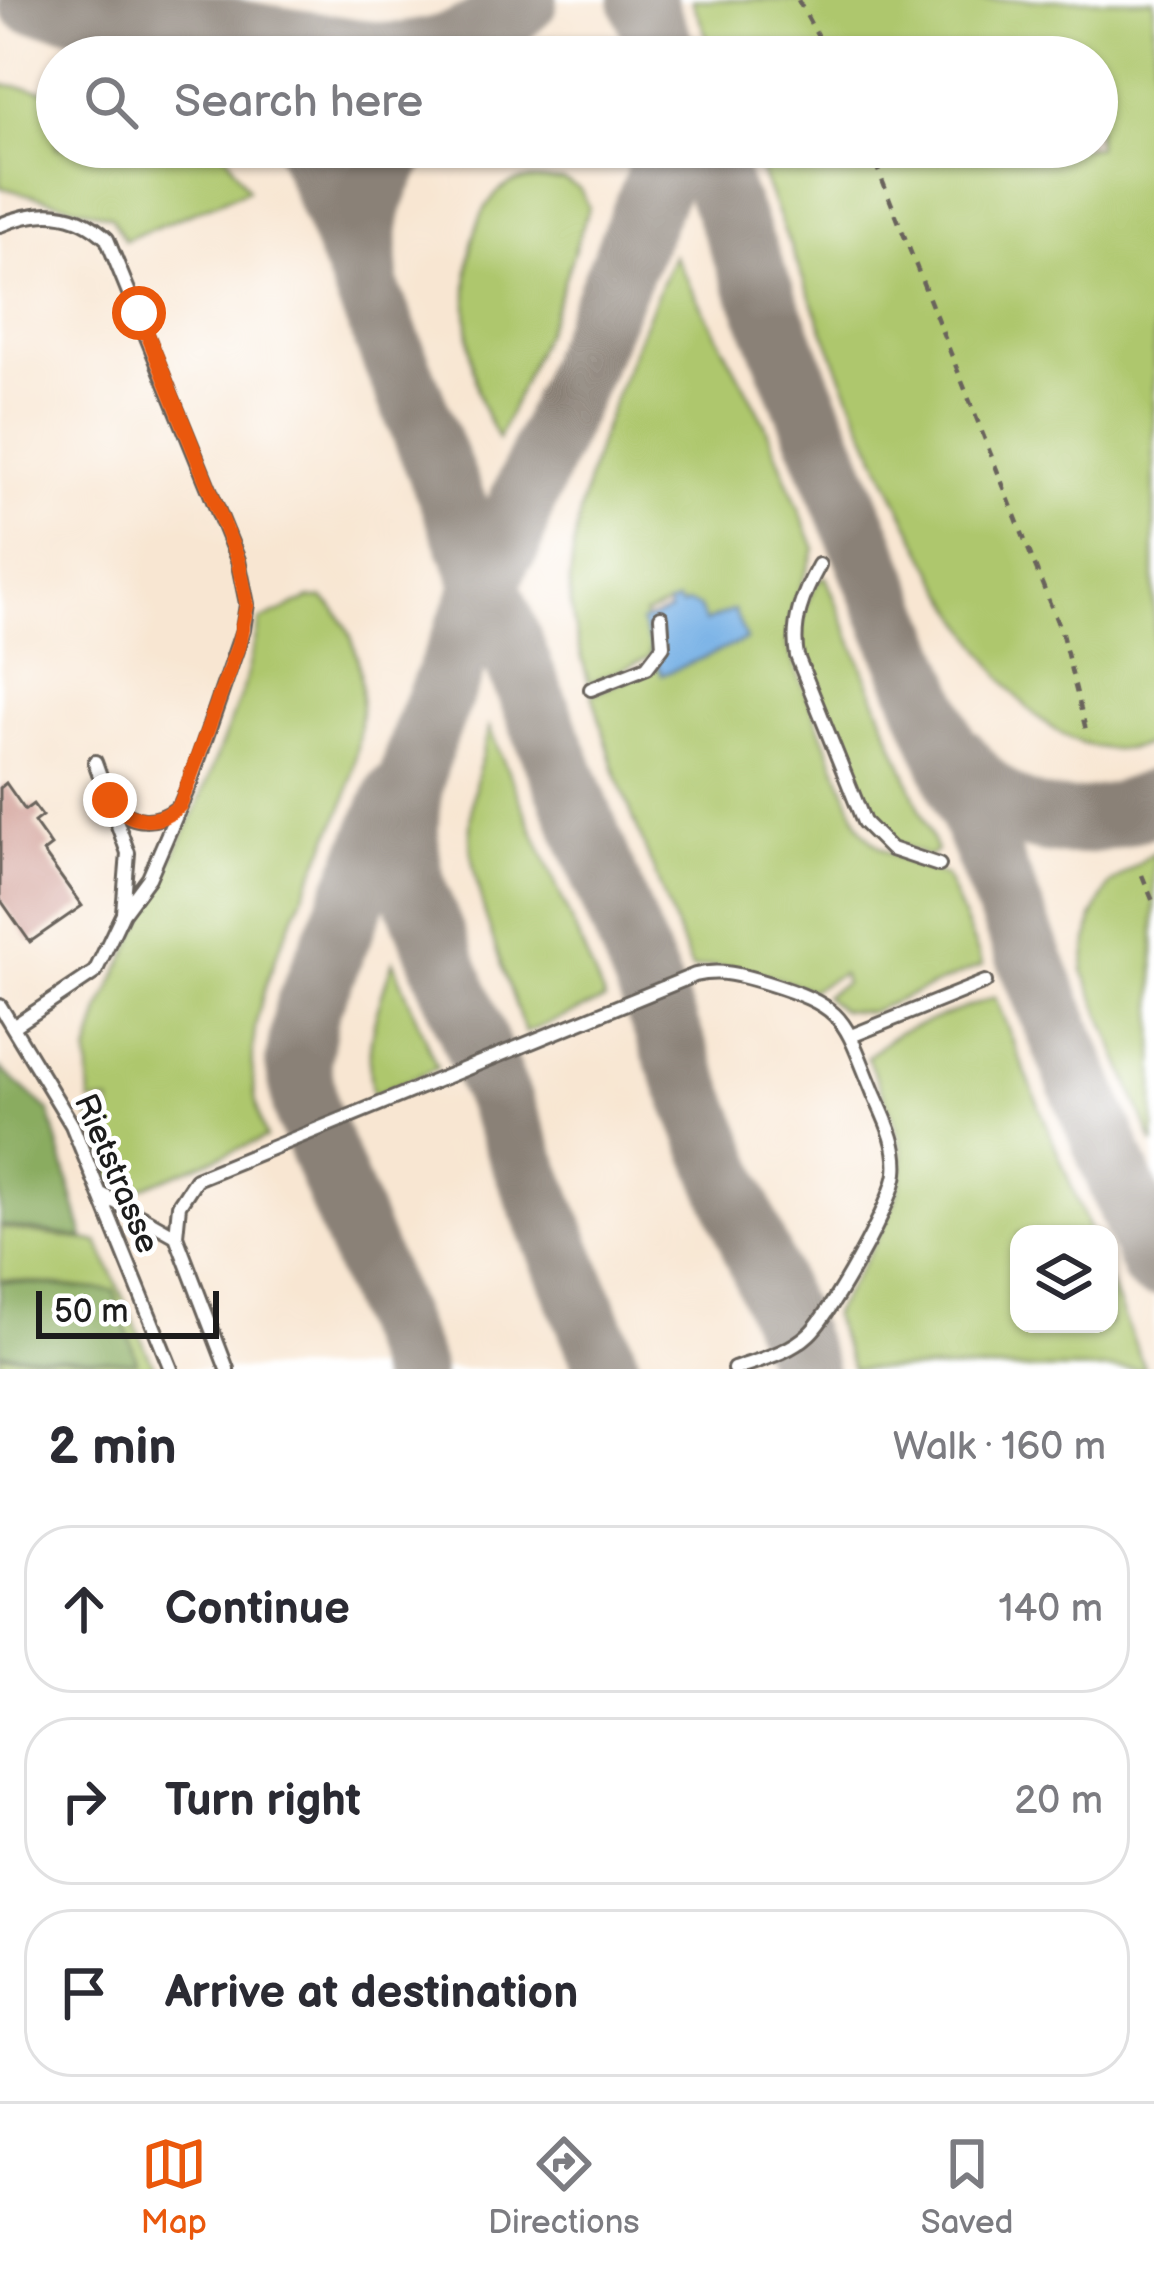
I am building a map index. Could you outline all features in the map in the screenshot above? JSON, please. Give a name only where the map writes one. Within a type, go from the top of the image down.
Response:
[{"type":"lane","points":[[0,225],[44,212],[88,224],[106,239],[238,560],[247,604],[243,630],[180,805],[148,878],[86,982],[13,1027]]},
{"type":"lane","points":[[819,565],[798,613],[794,637],[864,822],[891,849],[939,866]]},
{"type":"lane","points":[[591,689],[647,667],[664,646],[661,617]]},
{"type":"lane","points":[[95,762],[128,853],[123,913]]},
{"type":"lane","points":[[110,800],[120,812],[141,820],[162,818],[180,805]]},
{"type":"lane","points":[[227,1369],[176,1236],[176,1215],[184,1194],[206,1174],[695,975],[729,972],[828,1006],[850,1036],[894,1144],[893,1187],[818,1325],[794,1345],[734,1369]]},
{"type":"lane","points":[[850,1036],[985,982]]},
{"type":"lane","name":"Rietstrasse","points":[[0,1006],[72,1125],[171,1369]]},
{"type":"lane","points":[[100,1193],[176,1236]]},
{"type":"path","points":[[798,0],[818,36]]},
{"type":"path","points":[[877,168],[1062,634],[1085,730]]},
{"type":"path","points":[[1142,875],[1154,904]]},
{"type":"green space","points":[[692,0],[1154,0],[1154,742],[1127,749],[1088,745],[1038,718],[1005,683],[904,515],[759,168],[1118,168],[1118,36],[707,36]]},
{"type":"green space","points":[[0,84],[36,89],[36,168],[235,168],[248,190],[125,240],[111,216],[0,187]]},
{"type":"green space","points":[[563,180],[580,189],[589,207],[553,314],[498,439],[479,396],[470,345],[467,283],[471,252],[490,202],[508,185]]},
{"type":"green space","points":[[674,255],[765,424],[815,549],[792,610],[787,645],[857,820],[883,849],[946,876],[983,965],[870,1012],[841,1010],[824,996],[845,983],[842,974],[811,990],[738,968],[692,969],[615,771],[592,694],[659,666],[676,622],[670,604],[644,615],[654,638],[648,658],[589,683],[579,646],[570,583],[583,500],[608,415]]},
{"type":"green space","points":[[823,577],[937,851],[929,857],[893,841],[869,817],[802,651],[805,611]]},
{"type":"green space","points":[[310,598],[323,598],[340,616],[351,638],[358,661],[361,713],[345,801],[286,933],[260,1005],[252,1071],[266,1138],[124,1195],[112,1186],[89,1116],[111,1115],[110,1102],[90,1102],[88,1054],[101,1008],[197,807],[243,689],[260,621]]},
{"type":"green space","points":[[489,727],[605,1000],[525,1033],[490,930],[471,850],[472,802]]},
{"type":"green space","points":[[1154,852],[1154,1145],[1083,970],[1092,918],[1109,885]]},
{"type":"green space","points":[[393,961],[437,1068],[373,1095],[371,1044]]},
{"type":"green space","points":[[995,997],[1087,1225],[1010,1225],[1010,1333],[1118,1333],[1118,1302],[1145,1369],[853,1369],[832,1315],[889,1215],[902,1173],[897,1129],[867,1057],[897,1033]]},
{"type":"green space","points":[[0,1068],[49,1111],[84,1238],[0,1225]]},
{"type":"green space","points":[[0,1228],[98,1242],[155,1369],[0,1369],[0,1355],[137,1361],[113,1291],[0,1279]]},
{"type":"green space","points":[[0,1281],[114,1291],[137,1362],[0,1353]]},
{"type":"water","points":[[678,601],[680,606],[699,607],[705,622],[734,610],[746,640],[662,675],[641,622],[669,611],[668,605]]},
{"type":"building","points":[[6,783],[25,810],[33,804],[42,816],[34,822],[51,846],[43,852],[82,906],[30,942],[0,899],[0,788]]},
{"type":"taxiway","points":[[31,0],[259,36]]},
{"type":"taxiway","points":[[473,36],[525,0]]},
{"type":"taxiway","points":[[642,0],[657,36]]},
{"type":"taxiway","points":[[318,168],[804,1369]]},
{"type":"taxiway","points":[[366,275],[370,208],[385,168]]},
{"type":"taxiway","points":[[509,543],[661,168]]},
{"type":"taxiway","points":[[710,168],[1154,1264]]},
{"type":"taxiway","points":[[522,501],[421,745],[408,804],[409,866],[417,898],[608,1369]]},
{"type":"taxiway","points":[[956,758],[999,801],[1046,820],[1097,819],[1154,802]]},
{"type":"taxiway","points":[[397,796],[307,1009],[298,1063],[306,1109],[411,1369]]},
{"type":"route","points":[[110,800],[129,818],[141,820],[162,818],[180,805],[238,646],[247,604],[238,560],[139,313]]}]
